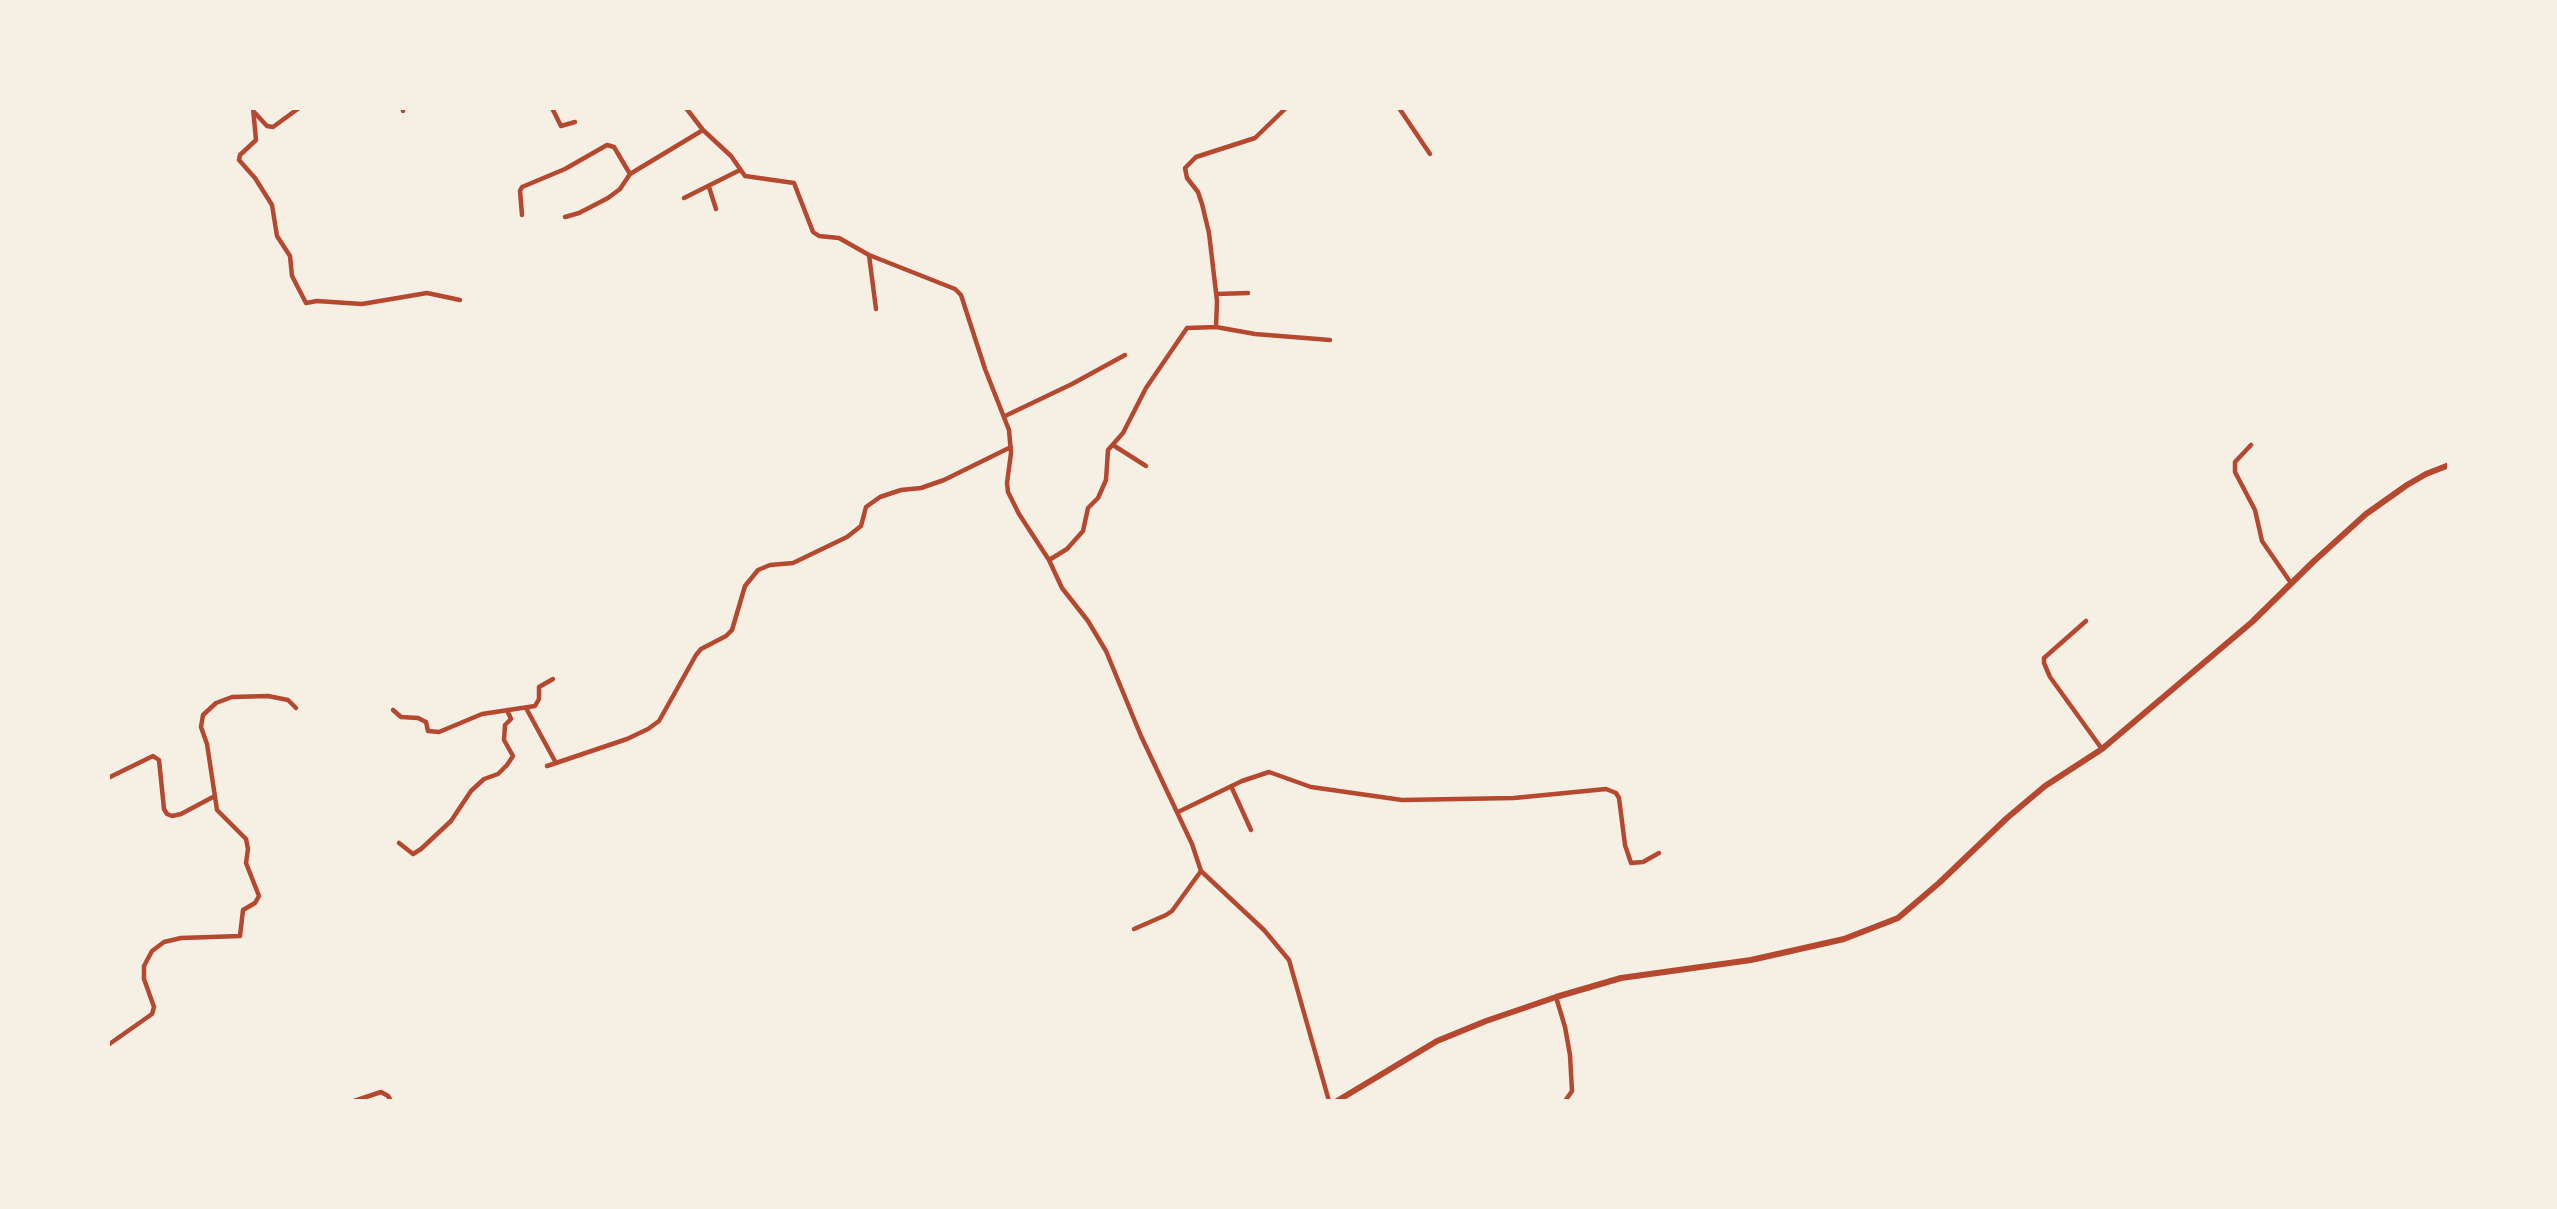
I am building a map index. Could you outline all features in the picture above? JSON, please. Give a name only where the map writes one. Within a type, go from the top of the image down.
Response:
[{"type":"street","points":[[254,111],[267,126],[273,127],[299,108]]},
{"type":"street","points":[[552,108],[561,126],[565,127],[575,122]]},
{"type":"street","points":[[686,108],[703,130],[725,150],[745,176],[794,183],[813,232],[819,236],[839,238],[869,255],[955,289],[961,295],[985,369],[1005,416],[1011,447],[1008,492],[1019,514],[1049,560],[1062,588],[1088,621],[1106,651],[1141,736],[1178,812],[1201,871],[1264,930],[1289,960],[1329,1101]]},
{"type":"street","points":[[1216,327],[1216,294],[1205,213],[1198,192],[1187,178],[1185,168],[1196,157],[1255,138],[1286,108]]},
{"type":"street","points":[[1398,108],[1430,154]]},
{"type":"street","points":[[254,111],[256,140],[240,155],[239,160],[255,178],[272,205],[277,236],[290,256],[292,276],[306,303],[317,301],[368,303],[427,293],[460,300]]},
{"type":"street","points":[[565,216],[579,213],[616,193],[630,174],[703,130]]},
{"type":"street","points":[[522,215],[520,191],[522,187],[565,169],[607,146],[614,147],[630,174]]},
{"type":"street","points":[[684,198],[740,170]]},
{"type":"street","points":[[709,187],[716,209]]},
{"type":"street","points":[[869,255],[876,309]]},
{"type":"street","points":[[1216,294],[1248,292]]},
{"type":"street","points":[[1049,560],[1067,549],[1083,531],[1088,508],[1098,498],[1106,480],[1108,450],[1123,433],[1146,388],[1174,348],[1182,332],[1192,326],[1216,327],[1255,334],[1330,340]]},
{"type":"street","points":[[1005,416],[1072,384],[1125,355]]},
{"type":"street","points":[[1113,445],[1146,466]]},
{"type":"street","points":[[2251,445],[2235,462],[2235,472],[2255,510],[2262,541],[2291,583]]},
{"type":"street","points":[[547,765],[639,734],[659,721],[696,655],[701,649],[726,636],[732,630],[745,586],[758,570],[770,565],[793,563],[847,537],[861,526],[866,507],[880,497],[900,490],[921,488],[944,480],[1011,447]]},
{"type":"street","points":[[1337,1101],[1413,1054],[1455,1032],[1556,997],[1621,978],[1751,960],[1844,939],[1898,918],[2007,818],[2046,786],[2102,749],[2252,622],[2366,514],[2407,484],[2449,465]]},
{"type":"street","points":[[2086,621],[2044,658],[2044,663],[2050,676],[2102,749]]},
{"type":"street","points":[[393,710],[401,717],[418,718],[426,722],[428,731],[439,732],[454,727],[465,719],[535,706],[539,699],[539,687],[553,679]]},
{"type":"street","points":[[108,1045],[152,1014],[152,1003],[144,979],[144,966],[152,951],[164,942],[181,938],[240,936],[243,910],[257,901],[257,888],[246,863],[249,849],[246,839],[221,816],[213,797],[207,744],[201,727],[203,715],[216,703],[232,698],[268,696],[288,700],[296,708]]},
{"type":"street","points":[[526,708],[556,763]]},
{"type":"street","points":[[399,843],[412,854],[422,849],[451,822],[471,791],[507,765],[513,756],[504,740],[505,725],[511,718],[507,710]]},
{"type":"street","points":[[108,778],[153,756],[159,760],[164,809],[167,814],[172,816],[181,814],[213,797]]},
{"type":"street","points":[[1178,812],[1231,786],[1269,772],[1311,787],[1419,801],[1514,798],[1606,789],[1612,790],[1619,798],[1630,861],[1636,865],[1659,853]]},
{"type":"street","points":[[1231,786],[1251,830]]},
{"type":"street","points":[[1134,929],[1166,915],[1184,896],[1201,871]]},
{"type":"street","points":[[1556,997],[1570,1054],[1572,1088],[1565,1101]]},
{"type":"street","points":[[354,1101],[381,1092],[391,1101]]}]
